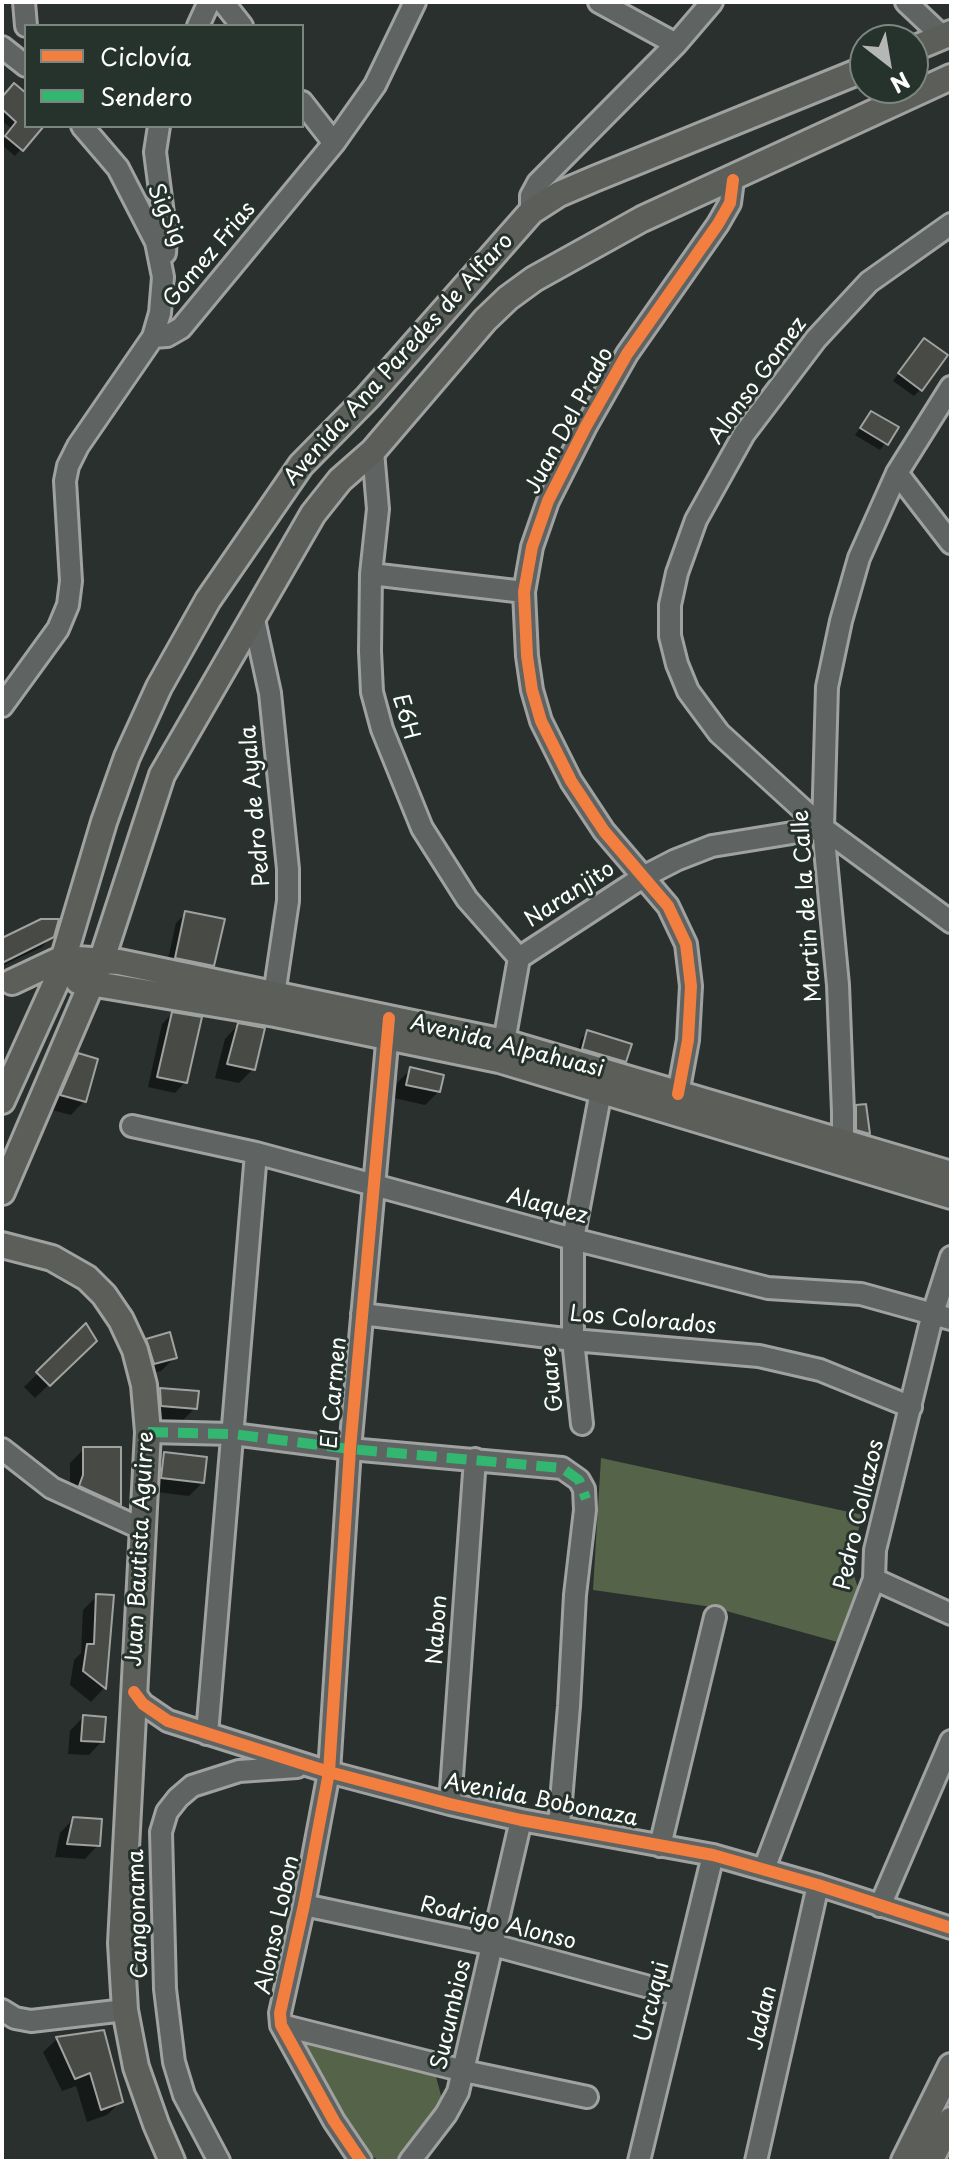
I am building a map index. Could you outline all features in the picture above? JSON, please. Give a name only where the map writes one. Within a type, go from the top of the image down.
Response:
[{"type":"main road","name":"Avenida Ana Paredes de Alfaro","points":[[2,1101],[60,969],[104,822],[127,757],[159,687],[208,600],[301,465],[368,397],[531,212],[559,194],[849,75]]},
{"type":"main road","name":"Avenida Ana Paredes de Alfaro","points":[[2,1192],[102,959],[162,775],[313,514],[340,480],[373,451],[485,320],[534,279],[642,219],[733,180],[951,77]]},
{"type":"main road","name":"Avenida Alpahuasi","points":[[7,984],[102,959],[274,995],[601,1091],[840,1151],[951,1174]]},
{"type":"main road","name":"Avenida Alpahuasi","points":[[60,969],[91,982],[275,1014],[504,1042],[678,1094],[840,1151],[951,1196]]},
{"type":"main road","name":"Juan Bautista Aguirre","points":[[2,1245],[52,1258],[87,1278],[104,1295],[121,1320],[135,1350],[144,1385],[148,1432],[121,1943],[125,2010],[136,2067],[172,2161]]},
{"type":"main road","points":[[904,2161],[951,2066]]},
{"type":"main road","points":[[930,2161],[951,2120]]},
{"type":"street","points":[[24,2],[26,24]]},
{"type":"street","points":[[199,24],[209,2]]},
{"type":"street","points":[[223,2],[240,24]]},
{"type":"street","name":"Gomez Frias","points":[[2,706],[58,629],[68,605],[71,581],[65,481],[68,466],[78,446],[153,337],[167,336],[181,328],[334,143],[375,85],[415,2]]},
{"type":"street","points":[[599,2],[676,44]]},
{"type":"street","points":[[531,212],[531,196],[538,183],[676,44],[712,2]]},
{"type":"street","points":[[906,2],[947,35]]},
{"type":"street","points":[[2,47],[24,64]]},
{"type":"street","points":[[304,105],[334,143]]},
{"type":"street","name":"SigSig","points":[[84,128],[118,168],[156,242],[163,277],[162,301],[153,337]]},
{"type":"street","points":[[159,128],[155,152],[166,237],[166,252],[160,263]]},
{"type":"street","name":"Juan Del Prado","points":[[678,1094],[688,1040],[691,968],[686,944],[668,906],[604,831],[571,781],[541,721],[527,656],[524,592],[532,547],[548,501],[586,426],[627,354],[718,224],[730,203],[733,180]]},
{"type":"street","name":"Alonso Gomez","points":[[951,224],[869,282],[816,339],[744,434],[696,520],[677,573],[670,605],[670,636],[677,664],[688,691],[719,733],[823,828],[951,922]]},
{"type":"street","name":"Martin de la Calle","points":[[840,1151],[838,985],[823,828],[827,687],[859,558],[897,473],[951,387]]},
{"type":"street","name":"E6H","points":[[373,451],[378,509],[371,574],[372,692],[393,762],[422,828],[467,899],[519,958]]},
{"type":"street","points":[[897,473],[951,543]]},
{"type":"street","points":[[371,574],[524,592]]},
{"type":"street","name":"Pedro de Ayala","points":[[253,615],[270,693],[288,869],[288,901],[274,995]]},
{"type":"street","name":"Naranjito","points":[[504,1042],[519,958],[643,877],[712,846],[823,828]]},
{"type":"street","name":"El Carmen","points":[[319,1769],[388,1029]]},
{"type":"street","name":"Guare","points":[[582,1424],[573,1340],[573,1239],[601,1091]]},
{"type":"street","name":"Alaquez","points":[[132,1126],[256,1153],[768,1288],[861,1294],[942,1316]]},
{"type":"street","points":[[207,1734],[256,1153]]},
{"type":"street","name":"Pedro Collazos","points":[[764,1869],[874,1579],[875,1550],[911,1407],[942,1316],[951,1257]]},
{"type":"street","name":"Los Colorados","points":[[362,1314],[573,1340],[759,1356],[820,1370],[911,1407]]},
{"type":"street","points":[[148,1432],[233,1434],[350,1449],[562,1468],[579,1480],[586,1499],[575,1595],[559,1825]]},
{"type":"street","points":[[2,1449],[52,1488],[142,1529]]},
{"type":"street","name":"Nabon","points":[[450,1804],[475,1459]]},
{"type":"street","points":[[874,1579],[951,1614]]},
{"type":"street","points":[[660,1846],[715,1617]]},
{"type":"street","name":"Avenida Bobonaza","points":[[134,1692],[143,1704],[168,1721],[319,1769],[521,1820],[713,1855],[951,1928]]},
{"type":"street","points":[[131,1738],[142,1730],[168,1721]]},
{"type":"street","points":[[880,1906],[951,1741]]},
{"type":"street","name":"Alonso Lobon","points":[[319,1769],[304,1905],[280,2013],[281,2025],[334,2121],[361,2161]]},
{"type":"street","name":"Cangonama","points":[[219,2161],[184,2095],[174,2062],[165,1989],[161,1832],[167,1812],[192,1786],[239,1771],[319,1769]]},
{"type":"street","name":"Sucumbios","points":[[410,2161],[446,2114],[458,2092],[521,1820]]},
{"type":"street","name":"Urcuqui","points":[[639,2161],[713,1855]]},
{"type":"street","name":"Jadan","points":[[756,2161],[818,1885]]},
{"type":"street","name":"Rodrigo Alonso","points":[[304,1905],[493,1945],[679,1995]]},
{"type":"street","points":[[2,2010],[15,2018],[31,2021],[125,2010]]},
{"type":"street","points":[[281,2025],[464,2071],[587,2097]]},
{"type":"green space","points":[[601,1458],[863,1515],[849,1560],[860,1594],[841,1643],[712,1607],[593,1590]]},
{"type":"green space","points":[[296,2035],[435,2073],[442,2099],[398,2161],[379,2161],[370,2154]]},
{"type":"building","points":[[14,83],[24,91],[24,128],[42,128],[23,151],[5,136],[16,122],[2,109],[2,97]]},
{"type":"building","points":[[924,338],[948,355],[922,391],[898,373]]},
{"type":"building","points":[[871,411],[899,427],[888,445],[860,428]]},
{"type":"building","points":[[185,911],[225,919],[214,966],[175,958]]},
{"type":"building","points":[[41,919],[59,919],[54,937],[2,963],[2,938]]},
{"type":"building","points":[[172,1012],[202,1017],[187,1083],[157,1077]]},
{"type":"building","points":[[238,1023],[265,1028],[255,1070],[227,1064]]},
{"type":"building","points":[[587,1030],[632,1044],[626,1062],[582,1049]]},
{"type":"building","points":[[78,1053],[98,1059],[86,1102],[60,1095]]},
{"type":"building","points":[[410,1067],[444,1075],[440,1092],[406,1085]]},
{"type":"building","points":[[866,1104],[870,1134],[856,1130],[856,1105]]},
{"type":"building","points":[[86,1323],[97,1341],[50,1386],[36,1372]]},
{"type":"building","points":[[170,1332],[177,1358],[154,1364],[146,1339]]},
{"type":"building","points":[[160,1388],[199,1391],[197,1409],[161,1406]]},
{"type":"building","points":[[83,1447],[121,1447],[121,1505],[79,1486],[83,1475]]},
{"type":"building","points":[[164,1452],[207,1457],[204,1483],[161,1478]]},
{"type":"building","points":[[96,1594],[114,1595],[106,1689],[83,1671],[87,1644],[94,1644]]},
{"type":"building","points":[[83,1715],[106,1717],[104,1742],[81,1741]]},
{"type":"building","points":[[73,1817],[102,1819],[100,1846],[67,1844]]},
{"type":"building","points":[[104,2030],[123,2102],[101,2110],[90,2073],[75,2079],[56,2037]]},
{"type":"marked path","points":[[148,1432],[233,1434],[350,1449],[562,1468],[579,1480],[586,1499]]},
{"type":"cycle path","points":[[678,1094],[688,1040],[691,986],[686,944],[668,906],[604,831],[571,781],[541,721],[527,656],[524,592],[532,547],[548,501],[586,426],[627,354],[718,224],[730,203],[733,180]]},
{"type":"cycle path","points":[[361,2161],[334,2121],[281,2025],[280,2013],[329,1772],[350,1449],[389,1018]]},
{"type":"cycle path","points":[[134,1692],[143,1704],[168,1721],[329,1772],[521,1820],[713,1855],[951,1928]]}]
